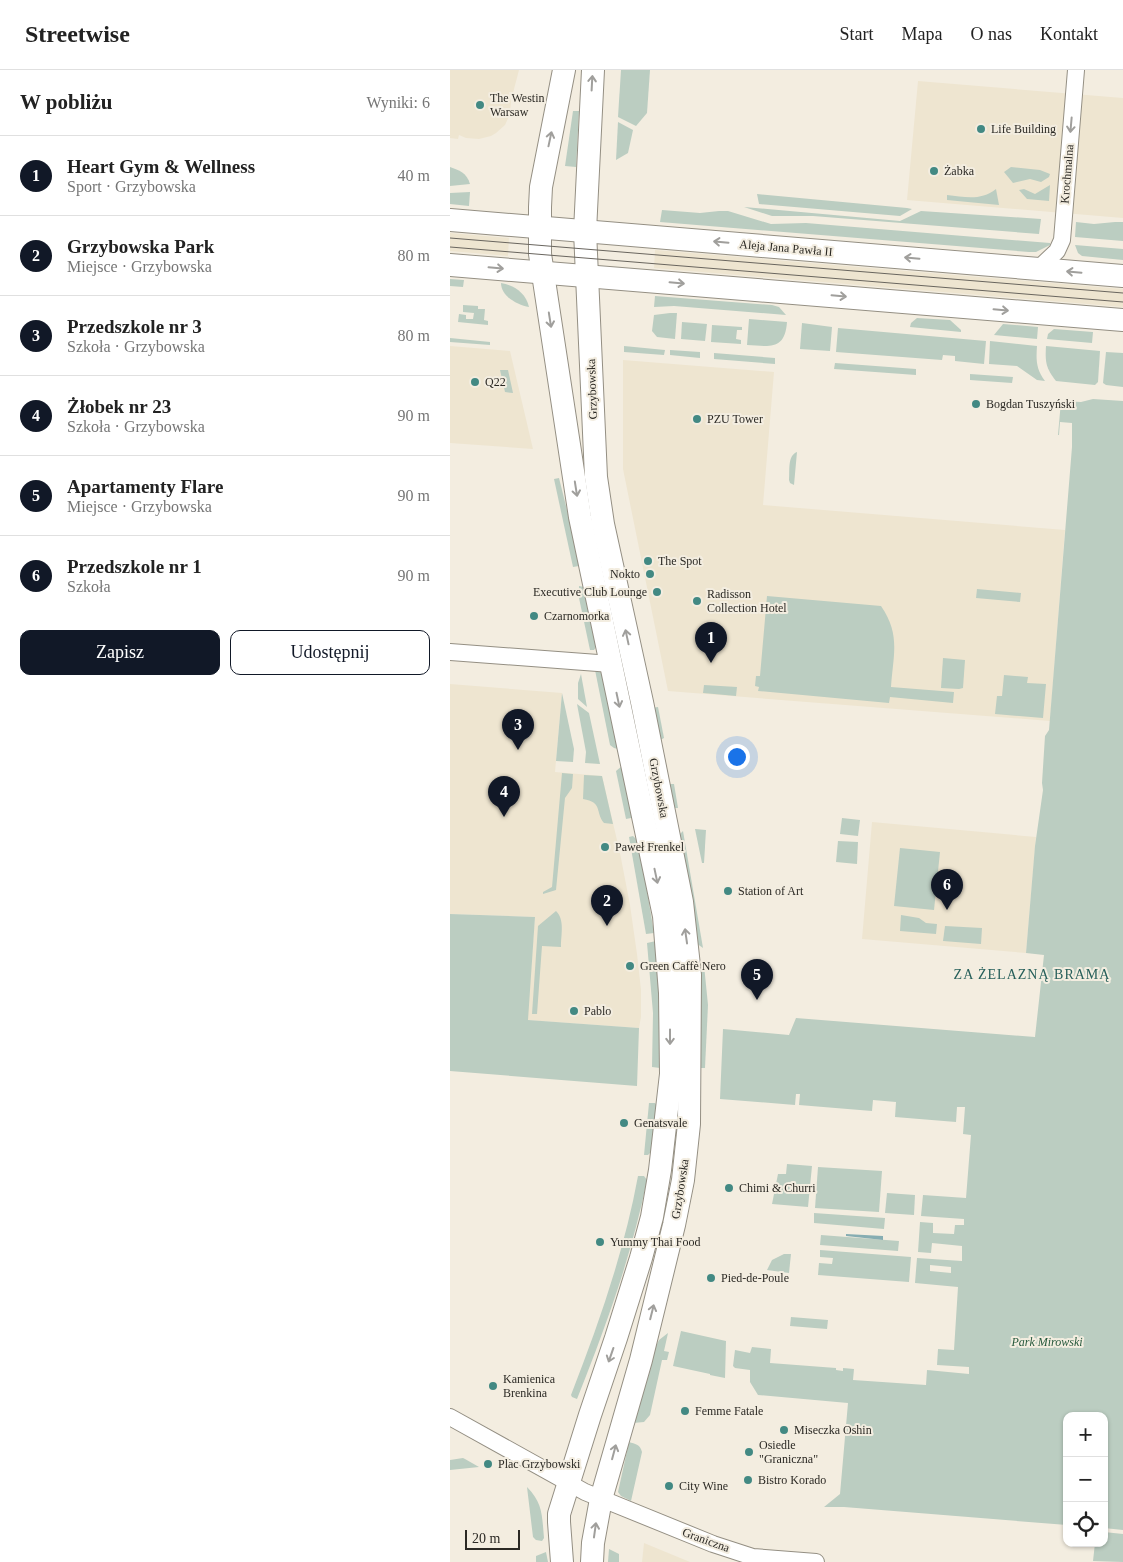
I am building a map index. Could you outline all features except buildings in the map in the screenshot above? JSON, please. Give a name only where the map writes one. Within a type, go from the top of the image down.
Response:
[{"type":"street","name":"Grzybowska","points":[[562,1562],[559,1514],[619,1330],[652,1217],[660,1170],[670,1074],[670,994],[664,916],[580,517],[539,245],[540,202],[544,172],[564,70]]},
{"type":"street","name":"Grzybowska","points":[[592,1562],[593,1543],[601,1499],[641,1360],[683,1180],[689,1124],[690,976],[682,902],[600,503],[595,454],[585,231],[593,70]]},
{"type":"street","name":"Krochmalna","points":[[1038,269],[1057,251],[1062,240],[1076,70]]},
{"type":"street","name":"Aleja Jana Pawła II","points":[[450,220],[1123,276]]},
{"type":"street","points":[[450,265],[1123,320]]},
{"type":"street","points":[[450,652],[611,664]]},
{"type":"street","points":[[450,1417],[569,1484]]},
{"type":"street","name":"Graniczna","points":[[569,1484],[601,1499],[713,1544],[753,1557],[816,1562]]},
{"type":"shaded area","name":"The Westin Warsaw","points":[[450,70],[519,70],[513,93],[509,92],[511,102],[510,114],[505,125],[496,133],[479,139],[466,138],[459,135],[458,139],[450,138]]},
{"type":"shaded area","points":[[918,81],[1123,98],[1123,218],[907,200]]},
{"type":"shaded area","points":[[450,233],[509,238],[508,256],[450,251]]},
{"type":"shaded area","points":[[655,250],[1123,289],[1123,307],[654,268]]},
{"type":"shaded area","name":"Q22","points":[[450,346],[510,351],[533,449],[450,443]]},
{"type":"shaded area","points":[[623,360],[774,372],[763,505],[1065,530],[1050,721],[668,691],[623,469]]},
{"type":"shaded area","points":[[450,684],[562,693],[555,772],[602,776],[630,905],[641,990],[639,1028],[527,1020],[535,917],[450,914]]},
{"type":"shaded area","points":[[872,822],[1036,837],[1026,953],[862,939]]},
{"type":"shaded area","points":[[644,1543],[690,1562],[642,1562]]},
{"type":"green space","points":[[621,70],[650,70],[647,113],[636,126],[618,117]]},
{"type":"green space","points":[[573,111],[579,111],[576,167],[565,166]]},
{"type":"green space","points":[[618,122],[633,130],[628,153],[616,160]]},
{"type":"green space","points":[[450,167],[465,175],[470,184],[450,186]]},
{"type":"green space","points":[[1011,167],[1040,170],[1050,174],[1049,177],[1041,182],[1030,179],[1013,183],[1004,172]]},
{"type":"green space","points":[[1050,185],[1049,201],[1027,199],[1019,190],[1024,189],[1035,194]]},
{"type":"green space","points":[[996,189],[999,205],[947,200],[947,195],[979,197]]},
{"type":"green space","points":[[470,192],[469,206],[450,204],[450,193]]},
{"type":"green space","points":[[757,194],[912,209],[900,216],[759,204]]},
{"type":"green space","points":[[744,207],[900,221],[921,211],[1041,219],[1039,234],[813,216],[772,216]]},
{"type":"green space","points":[[662,210],[700,213],[728,211],[771,224],[806,223],[1050,243],[1050,245],[1036,252],[1029,252],[660,222]]},
{"type":"green space","points":[[1076,222],[1094,224],[1123,222],[1123,241],[1075,237]]},
{"type":"green space","points":[[1075,245],[1123,249],[1123,260],[1082,256],[1078,253]]},
{"type":"green space","points":[[450,279],[464,280],[463,287],[450,286]]},
{"type":"green space","points":[[501,283],[519,290],[529,307],[510,299],[504,292]]},
{"type":"green space","points":[[655,296],[772,305],[779,307],[786,315],[674,306],[654,307]]},
{"type":"green space","points":[[463,305],[478,306],[478,309],[485,309],[484,320],[488,321],[488,325],[458,322],[459,314],[466,315],[466,319],[473,319],[474,313],[463,312]]},
{"type":"green space","points":[[677,313],[675,339],[657,337],[652,331],[654,315]]},
{"type":"green space","points":[[917,318],[950,320],[961,332],[910,327],[911,323]]},
{"type":"green space","points":[[749,319],[787,322],[783,338],[774,345],[769,346],[747,345]]},
{"type":"green space","points":[[682,322],[707,324],[705,341],[681,339]]},
{"type":"green space","points":[[802,323],[832,327],[830,351],[800,349]]},
{"type":"green space","points":[[1003,324],[1038,327],[1037,339],[994,335]]},
{"type":"green space","points":[[712,325],[742,327],[742,330],[737,330],[736,339],[741,340],[741,344],[711,342]]},
{"type":"green space","points":[[838,328],[986,341],[984,364],[955,361],[955,356],[943,355],[942,360],[836,352]]},
{"type":"green space","points":[[1054,329],[1093,332],[1092,343],[1047,339],[1048,334]]},
{"type":"green space","points":[[450,338],[490,342],[490,345],[450,342]]},
{"type":"green space","points":[[990,341],[1037,346],[1037,364],[1045,381],[1037,380],[1017,366],[989,364]]},
{"type":"green space","points":[[624,346],[665,350],[664,355],[624,352]]},
{"type":"green space","points":[[1046,346],[1100,351],[1098,382],[1095,385],[1056,381],[1047,365]]},
{"type":"green space","points":[[670,350],[700,352],[700,358],[670,355]]},
{"type":"green space","points":[[1106,352],[1123,353],[1123,387],[1103,383]]},
{"type":"green space","points":[[714,353],[775,358],[775,364],[714,359]]},
{"type":"green space","points":[[835,363],[916,369],[916,375],[834,369]]},
{"type":"green space","points":[[500,370],[508,370],[513,393],[505,392]]},
{"type":"green space","points":[[970,374],[1013,377],[1012,383],[970,380]]},
{"type":"green space","name":"Park Mirowski","points":[[1093,399],[1123,401],[1123,1530],[1108,1528],[1108,1412],[1063,1412],[1063,1525],[824,1507],[840,1494],[848,1403],[758,1395],[750,1382],[750,1370],[733,1366],[735,1350],[750,1353],[752,1347],[771,1349],[770,1363],[836,1368],[836,1370],[843,1371],[843,1368],[854,1369],[853,1380],[926,1385],[927,1370],[969,1374],[969,1367],[937,1365],[938,1349],[954,1350],[958,1287],[915,1283],[917,1258],[962,1261],[962,1246],[932,1243],[931,1253],[918,1252],[920,1222],[933,1223],[933,1233],[954,1234],[955,1225],[964,1225],[964,1219],[921,1216],[923,1195],[966,1198],[971,1135],[963,1134],[965,1107],[957,1107],[956,1122],[895,1117],[896,1102],[873,1100],[872,1111],[799,1105],[800,1094],[796,1094],[795,1105],[720,1099],[723,1029],[789,1035],[796,1018],[1035,1037],[1044,955],[1026,953],[1035,846],[1043,790],[1045,736],[1049,730],[1072,447],[1072,423],[1060,422],[1058,435],[1061,401],[1081,402]],"holes":[[[930,1265],[951,1267],[951,1273],[930,1271]]]},
{"type":"green space","points":[[797,452],[794,485],[789,480],[790,464],[792,457]]},
{"type":"green space","points":[[559,478],[579,566],[573,567],[554,479]]},
{"type":"green space","points":[[579,586],[584,587],[597,646],[594,650],[590,650],[579,598]]},
{"type":"green space","points":[[977,589],[1021,593],[1020,602],[976,598]]},
{"type":"green space","points":[[767,596],[881,606],[891,626],[893,636],[894,655],[891,687],[954,692],[953,703],[890,697],[889,703],[758,691],[759,687],[755,686],[756,676],[760,676]]},
{"type":"green space","points":[[943,658],[965,660],[963,688],[941,688]]},
{"type":"green space","points":[[595,670],[602,673],[618,749],[610,745]]},
{"type":"green space","points":[[581,674],[587,707],[578,699],[578,683]]},
{"type":"green space","points":[[1004,675],[1028,677],[1027,683],[1046,684],[1043,718],[995,714],[997,696],[1002,696]]},
{"type":"green space","points":[[704,685],[737,687],[736,696],[703,693]]},
{"type":"green space","points":[[562,693],[574,749],[573,762],[556,761]]},
{"type":"green space","points":[[577,704],[589,713],[600,764],[585,763],[586,752]]},
{"type":"green space","points":[[658,707],[664,738],[658,741],[651,708]]},
{"type":"green space","points":[[622,766],[633,815],[631,818],[626,819],[616,771]]},
{"type":"green space","points":[[562,773],[573,774],[572,788],[565,798],[556,890],[543,894],[543,892],[552,887]]},
{"type":"green space","points":[[584,775],[602,776],[613,824],[604,823],[596,805],[589,800],[583,799]]},
{"type":"green space","points":[[669,784],[674,784],[678,808],[674,808]]},
{"type":"green space","points":[[842,818],[860,820],[858,836],[840,834]]},
{"type":"green space","points":[[695,829],[706,830],[704,863],[702,863]]},
{"type":"green space","points":[[683,831],[703,948],[696,943],[680,834]]},
{"type":"green space","points":[[633,836],[639,842],[654,933],[646,934],[629,837]]},
{"type":"green space","points":[[838,841],[858,842],[857,864],[836,862]]},
{"type":"green space","points":[[900,848],[940,852],[934,910],[894,906]]},
{"type":"green space","points":[[556,911],[562,923],[561,947],[542,946],[537,1014],[532,1014],[538,926]]},
{"type":"green space","points":[[450,914],[535,917],[528,1020],[639,1028],[637,1086],[450,1071]]},
{"type":"green space","points":[[901,915],[919,918],[926,923],[937,924],[936,934],[900,931]]},
{"type":"green space","points":[[945,926],[982,928],[981,944],[943,941]]},
{"type":"green space","points":[[656,941],[660,1014],[660,1068],[652,1067],[653,1013],[647,943]]},
{"type":"green space","points":[[699,965],[704,965],[708,1005],[705,1068],[699,1068]]},
{"type":"green space","points":[[649,1103],[655,1103],[657,1106],[652,1151],[648,1155],[644,1155]]},
{"type":"green space","points":[[787,1164],[812,1166],[808,1207],[772,1204],[778,1174],[786,1174]]},
{"type":"green space","points":[[818,1167],[882,1171],[879,1212],[815,1208]]},
{"type":"green space","points":[[638,1176],[644,1176],[647,1180],[641,1209],[608,1318],[577,1399],[571,1395],[610,1287],[626,1232]]},
{"type":"green space","points":[[887,1193],[915,1195],[914,1215],[885,1213]]},
{"type":"green space","points":[[814,1213],[885,1218],[884,1229],[814,1223]]},
{"type":"green space","points":[[821,1235],[899,1241],[898,1251],[820,1245]]},
{"type":"green space","points":[[820,1250],[911,1257],[909,1282],[818,1275],[819,1263],[832,1264],[833,1258],[820,1257]]},
{"type":"green space","points":[[784,1254],[791,1254],[789,1273],[767,1270],[772,1260]]},
{"type":"green space","points":[[791,1317],[828,1320],[827,1329],[790,1326]]},
{"type":"green space","points":[[681,1331],[726,1341],[725,1378],[673,1366]]},
{"type":"green space","points":[[668,1333],[664,1351],[669,1352],[667,1360],[662,1360],[650,1415],[644,1422],[633,1423],[656,1346],[659,1340]]},
{"type":"green space","points":[[629,1442],[639,1446],[642,1452],[631,1501],[621,1496],[618,1492]]},
{"type":"green space","points":[[463,1458],[479,1467],[450,1470],[450,1460]]},
{"type":"green space","points":[[527,1487],[541,1510],[544,1538],[542,1541],[536,1540],[533,1537]]},
{"type":"green space","points":[[1108,1532],[1123,1534],[1123,1562],[1093,1561],[1095,1547],[1108,1547]]},
{"type":"green space","points":[[609,1549],[619,1554],[619,1562],[608,1562]]},
{"type":"green space","points":[[546,1552],[548,1562],[536,1562],[536,1556]]},
{"type":"water","points":[[846,1234],[883,1236],[883,1240],[846,1236]]},
{"type":"tram line","points":[[450,238],[1123,293]]},
{"type":"tram line","points":[[450,247],[1123,302]]},
{"type":"place","name":"The Westin Warsaw","points":[[480,105]]},
{"type":"place","name":"Life Building","points":[[981,129]]},
{"type":"place","name":"Żabka","points":[[934,171]]},
{"type":"place","name":"Q22","points":[[475,382]]},
{"type":"place","name":"Bogdan Tuszyński","points":[[976,404]]},
{"type":"place","name":"PZU Tower","points":[[697,419]]},
{"type":"place","name":"The Spot","points":[[648,561]]},
{"type":"place","name":"Nokto","points":[[650,574]]},
{"type":"place","name":"Executive Club Lounge","points":[[657,592]]},
{"type":"place","name":"Radisson Collection Hotel","points":[[697,601]]},
{"type":"place","name":"Czarnomorka","points":[[534,616]]},
{"type":"place","name":"Heart Gym & Wellness","points":[[711,663]]},
{"type":"place","name":"Przedszkole nr 3","points":[[518,750]]},
{"type":"place","name":"Żłobek nr 23","points":[[504,817]]},
{"type":"place","name":"Paweł Frenkel","points":[[605,847]]},
{"type":"place","name":"Station of Art","points":[[728,891]]},
{"type":"place","name":"Przedszkole nr 1","points":[[947,910]]},
{"type":"place","name":"Grzybowska Park","points":[[607,926]]},
{"type":"place","name":"Green Caffè Nero","points":[[630,966]]},
{"type":"place","name":"Apartamenty Flare","points":[[757,1000]]},
{"type":"place","name":"Pablo","points":[[574,1011]]},
{"type":"place","name":"Genatsvale","points":[[624,1123]]},
{"type":"place","name":"Chimi & Churri","points":[[729,1188]]},
{"type":"place","name":"Yummy Thai Food","points":[[600,1242]]},
{"type":"place","name":"Pied-de-Poule","points":[[711,1278]]},
{"type":"place","name":"Kamienica Brenkina","points":[[493,1386]]},
{"type":"place","name":"Femme Fatale","points":[[685,1411]]},
{"type":"place","name":"Miseczka Oshin","points":[[784,1430]]},
{"type":"place","name":"Osiedle \"Graniczna\"","points":[[749,1452]]},
{"type":"place","name":"Plac Grzybowski","points":[[488,1464]]},
{"type":"place","name":"Bistro Korado","points":[[748,1480]]},
{"type":"place","name":"City Wine","points":[[669,1486]]},
{"type":"district","name":"ZA ŻELAZNĄ BRAMĄ","points":[[1032,974]]}]
